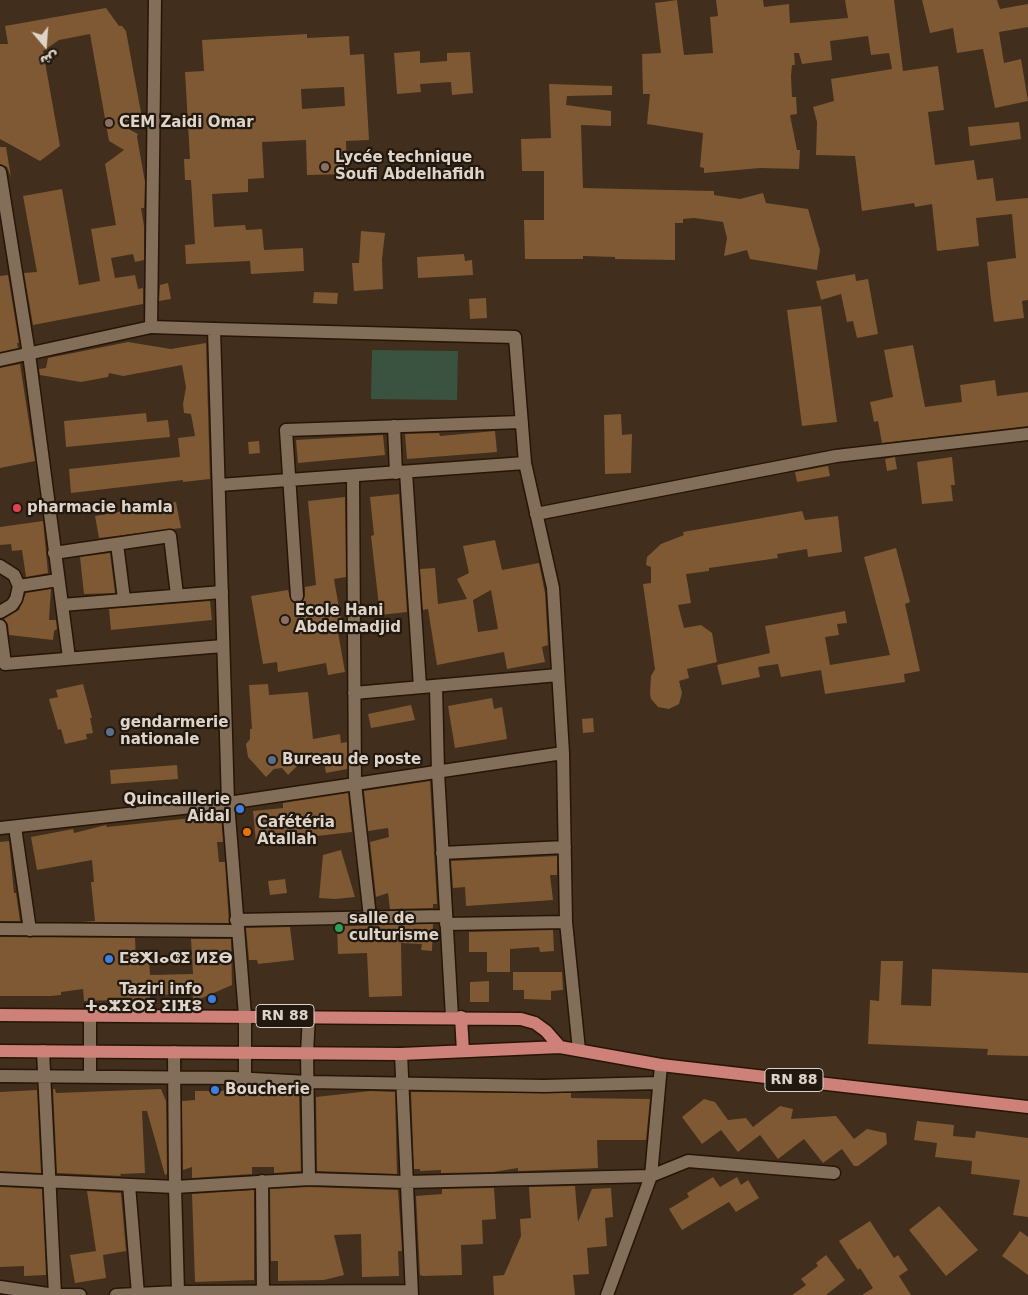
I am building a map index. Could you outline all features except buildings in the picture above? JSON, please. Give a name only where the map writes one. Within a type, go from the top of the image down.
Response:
[{"type":"main road","name":"RN 88","points":[[0,1015],[457,1017],[528,1021],[546,1031],[560,1047],[661,1065],[1028,1107]]},
{"type":"main road","points":[[457,1017],[463,1051]]},
{"type":"main road","points":[[0,1051],[401,1054],[560,1047]]},
{"type":"street","points":[[150,327],[155,0]]},
{"type":"street","points":[[0,172],[29,354],[69,658]]},
{"type":"street","points":[[0,360],[150,327],[516,338],[525,463],[553,588],[563,753],[566,922],[579,1050]]},
{"type":"street","points":[[214,329],[228,803],[236,926],[245,1016],[245,1079]]},
{"type":"street","points":[[297,596],[286,430],[522,422]]},
{"type":"street","points":[[394,426],[401,473],[420,687]]},
{"type":"street","points":[[536,514],[836,456],[1028,434]]},
{"type":"street","points":[[219,485],[289,482],[525,463]]},
{"type":"street","points":[[353,477],[355,784],[370,917]]},
{"type":"street","points":[[54,553],[170,536],[177,595]]},
{"type":"street","points":[[117,544],[124,600]]},
{"type":"street","points":[[0,566],[14,575],[19,586],[16,599],[12,605],[0,612]]},
{"type":"street","points":[[19,586],[58,580]]},
{"type":"street","points":[[62,604],[222,592]]},
{"type":"street","points":[[0,626],[2,665],[223,646]]},
{"type":"street","points":[[354,693],[558,675]]},
{"type":"street","points":[[436,686],[445,920],[457,1017]]},
{"type":"street","points":[[0,828],[228,803],[563,753]]},
{"type":"street","points":[[15,827],[30,930]]},
{"type":"street","points":[[442,853],[565,847]]},
{"type":"street","points":[[0,929],[236,926],[370,917],[566,922]]},
{"type":"street","points":[[90,1016],[88,1052],[90,1077]]},
{"type":"street","points":[[309,1179],[308,1053],[310,1016]]},
{"type":"street","points":[[43,1051],[55,1295]]},
{"type":"street","points":[[174,1052],[178,1292]]},
{"type":"street","points":[[116,1295],[178,1292],[263,1294],[411,1293],[401,1054]]},
{"type":"street","points":[[607,1295],[651,1176],[661,1065]]},
{"type":"street","points":[[0,1076],[245,1079],[308,1082],[544,1086],[659,1083]]},
{"type":"street","points":[[0,1179],[175,1187],[309,1179],[406,1182],[651,1176],[688,1161],[834,1173]]},
{"type":"street","points":[[262,1181],[263,1294]]},
{"type":"street","points":[[129,1185],[138,1294]]},
{"type":"street","points":[[0,1286],[18,1291],[55,1295],[80,1295]]},
{"type":"green space","points":[[372,350],[458,351],[457,400],[371,399]]},
{"type":"place","name":"CEM Zaidi Omar","points":[[109,123]]},
{"type":"place","name":"Lycée technique Soufi Abdelhafidh","points":[[325,167]]},
{"type":"place","name":"pharmacie hamla","points":[[17,508]]},
{"type":"place","name":"Ecole Hani Abdelmadjid","points":[[285,620]]},
{"type":"place","name":"gendarmerie nationale","points":[[110,732]]},
{"type":"place","name":"Bureau de poste","points":[[272,760]]},
{"type":"place","name":"Quincaillerie Aidal","points":[[240,809]]},
{"type":"place","name":"Cafétéria Atallah","points":[[247,832]]},
{"type":"place","name":"salle de culturisme","points":[[339,928]]},
{"type":"place","name":"ⵎⵓⵅⵏⴰⵛⵉ ⵍⵉⴱ","points":[[109,959]]},
{"type":"place","name":"Taziri info ⵜⴰⵣⵉⵔⵉ ⵉⵏⴼⵓ","points":[[212,999]]},
{"type":"place","name":"Boucherie","points":[[215,1090]]}]
